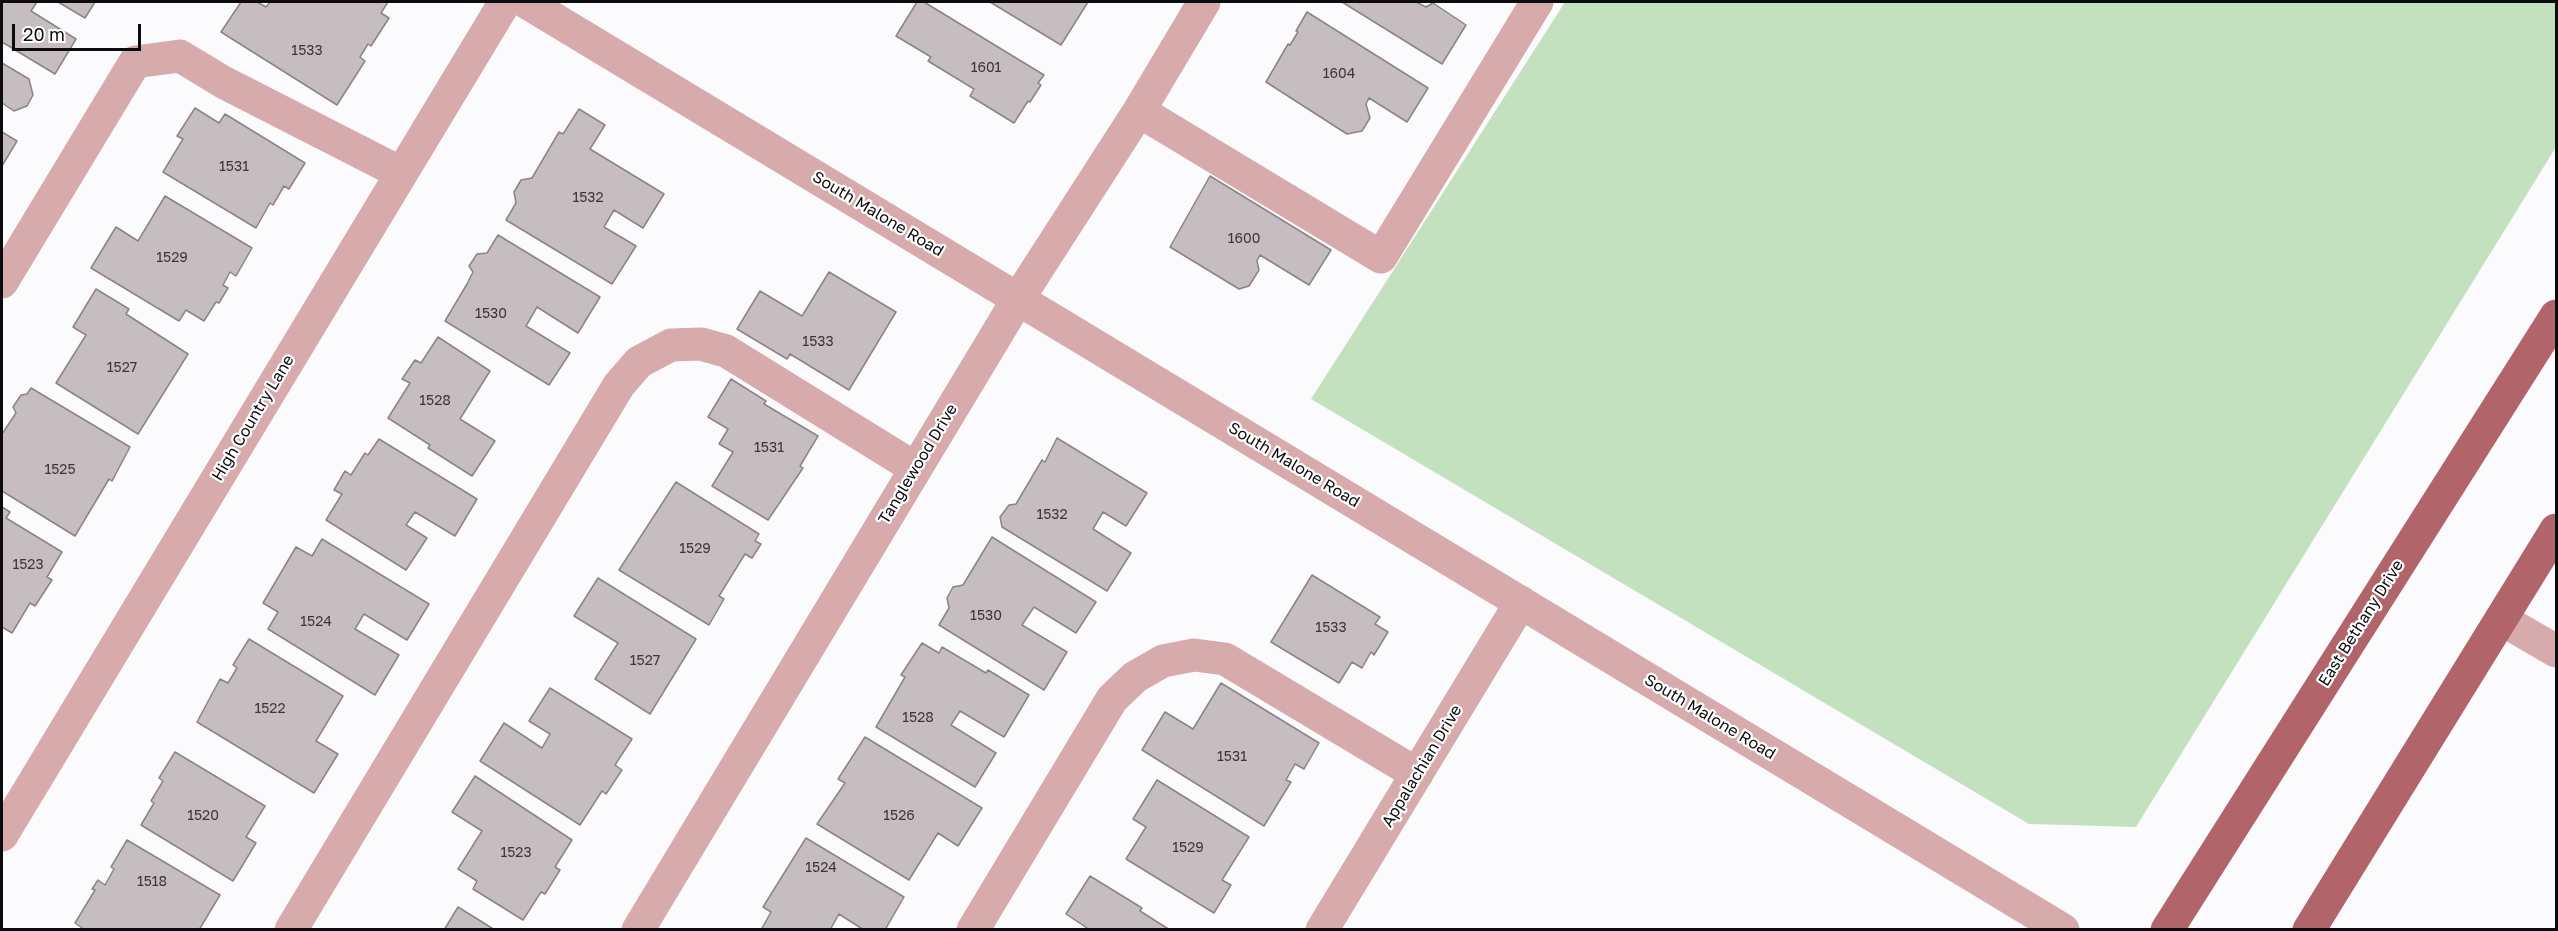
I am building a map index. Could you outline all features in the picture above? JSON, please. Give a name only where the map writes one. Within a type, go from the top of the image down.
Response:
[{"type":"main road","name":"East Bethany Drive","points":[[2167,930],[2556,316]]},
{"type":"main road","points":[[2309,930],[2556,530]]},
{"type":"street","name":"High Country Lane","points":[[2,835],[505,2]]},
{"type":"street","name":"South Malone Road","points":[[526,2],[2062,930]]},
{"type":"street","name":"Tanglewood Drive","points":[[638,930],[1018,298],[1139,111],[1204,2]]},
{"type":"street","points":[[1139,111],[1381,257],[1537,2]]},
{"type":"street","points":[[2,282],[135,62],[180,56],[223,82],[401,173]]},
{"type":"street","points":[[291,930],[619,385],[639,362],[671,345],[701,344],[726,351],[915,468]]},
{"type":"street","name":"Appalachian Drive","points":[[1322,930],[1521,602]]},
{"type":"street","points":[[2501,619],[2556,651]]},
{"type":"street","points":[[973,930],[1112,699],[1135,676],[1163,661],[1194,655],[1225,659],[1417,774]]},
{"type":"green space","points":[[1565,2],[2556,2],[2556,147],[2136,827],[2029,824],[1311,399]]},
{"type":"building","points":[[2,2],[37,2],[31,11],[76,39],[55,74],[2,42]]},
{"type":"building","points":[[58,2],[95,2],[85,18]]},
{"type":"building","points":[[241,2],[257,2],[266,7],[270,2],[388,2],[381,13],[389,18],[371,46],[368,44],[360,57],[365,61],[337,105],[221,32]]},
{"type":"building","points":[[917,2],[924,2],[1044,75],[1038,83],[1041,85],[1014,123],[970,96],[974,89],[928,61],[931,57],[896,36]]},
{"type":"building","points":[[990,2],[1088,2],[1061,45]]},
{"type":"building","points":[[1342,2],[1416,2],[1426,7],[1433,3],[1466,25],[1442,64]]},
{"type":"building","points":[[1307,12],[1428,88],[1407,122],[1369,98],[1366,104],[1370,118],[1362,131],[1347,134],[1266,82],[1288,44],[1290,45],[1298,32],[1296,31]]},
{"type":"building","points":[[2,63],[29,79],[33,95],[27,106],[14,111],[2,103]]},
{"type":"building","points":[[195,108],[219,123],[225,114],[305,163],[289,189],[284,186],[273,205],[270,203],[256,228],[163,172],[183,139],[177,136]]},
{"type":"building","points":[[579,109],[605,125],[590,149],[664,194],[643,228],[614,210],[604,227],[636,246],[612,284],[506,220],[516,203],[514,192],[521,180],[532,178],[559,132],[563,134]]},
{"type":"building","points":[[2,132],[17,141],[2,166]]},
{"type":"building","points":[[1210,176],[1331,250],[1309,285],[1260,255],[1257,261],[1259,270],[1249,286],[1239,289],[1170,247]]},
{"type":"building","points":[[165,196],[252,248],[236,276],[230,272],[223,285],[228,288],[204,321],[186,310],[179,321],[91,268],[116,227],[138,241]]},
{"type":"building","points":[[498,235],[600,297],[578,333],[537,307],[526,326],[570,353],[549,385],[445,321],[473,272],[469,266],[477,254],[487,253]]},
{"type":"building","points":[[829,272],[896,312],[849,390],[790,354],[787,359],[737,329],[760,291],[802,316]]},
{"type":"building","points":[[96,289],[129,309],[126,314],[188,354],[138,434],[56,383],[86,335],[73,327]]},
{"type":"building","points":[[438,337],[490,371],[460,419],[495,441],[472,476],[428,448],[430,445],[388,418],[410,383],[402,379],[415,360],[421,363]]},
{"type":"building","points":[[731,379],[766,401],[764,404],[818,436],[800,466],[803,468],[768,520],[712,486],[733,452],[719,444],[728,429],[708,417]]},
{"type":"building","points":[[31,388],[130,447],[112,481],[109,479],[75,536],[2,491],[2,434],[16,413],[13,407],[21,395],[27,394]]},
{"type":"building","points":[[1057,438],[1147,493],[1126,526],[1103,512],[1093,529],[1131,553],[1107,591],[1002,527],[1000,517],[1009,505],[1016,504],[1042,460],[1045,462]]},
{"type":"building","points":[[379,439],[477,499],[455,536],[415,512],[406,525],[427,538],[406,570],[326,520],[342,494],[334,490],[345,471],[351,475],[365,453],[368,455]]},
{"type":"building","points":[[676,482],[759,534],[755,541],[761,544],[752,558],[745,554],[719,596],[724,599],[709,625],[619,570]]},
{"type":"building","points":[[2,507],[10,512],[6,518],[62,552],[47,577],[52,580],[35,606],[30,603],[12,633],[2,627]]},
{"type":"building","points":[[992,537],[1096,602],[1076,633],[1034,607],[1022,625],[1067,652],[1044,690],[939,625],[949,608],[947,598],[953,587],[963,585]]},
{"type":"building","points":[[322,539],[429,604],[407,640],[364,614],[355,629],[399,655],[375,695],[268,629],[278,612],[263,603],[296,547],[312,556]]},
{"type":"building","points":[[1312,575],[1380,617],[1375,624],[1388,632],[1374,655],[1371,652],[1362,668],[1352,662],[1339,683],[1271,642]]},
{"type":"building","points":[[598,578],[696,639],[650,714],[595,679],[618,643],[574,616]]},
{"type":"building","points":[[249,639],[343,696],[316,741],[338,754],[314,793],[197,722],[220,679],[228,683],[237,668],[233,665]]},
{"type":"building","points":[[922,643],[939,653],[942,647],[986,673],[988,670],[1029,695],[1004,737],[960,711],[951,725],[996,753],[975,787],[876,727],[905,677],[901,675]]},
{"type":"building","points":[[1221,683],[1319,743],[1304,769],[1295,764],[1286,780],[1291,782],[1264,826],[1142,750],[1165,712],[1193,729]]},
{"type":"building","points":[[550,688],[632,739],[615,765],[622,770],[606,794],[602,791],[580,825],[480,761],[504,723],[542,748],[550,734],[529,721]]},
{"type":"building","points":[[865,737],[982,808],[958,846],[938,833],[909,880],[817,824],[845,783],[838,779]]},
{"type":"building","points":[[175,752],[265,806],[246,837],[256,843],[233,881],[141,825],[163,781],[159,778]]},
{"type":"building","points":[[475,776],[572,840],[555,867],[560,870],[545,894],[541,892],[523,920],[473,889],[477,881],[458,869],[482,831],[452,812]]},
{"type":"building","points":[[1157,780],[1249,837],[1222,880],[1231,885],[1214,913],[1126,859],[1146,827],[1133,819]]},
{"type":"building","points":[[806,838],[904,897],[885,930],[864,930],[839,914],[830,930],[761,930],[771,912],[763,907]]},
{"type":"building","points":[[127,840],[220,895],[199,930],[85,930],[75,923],[95,890],[92,889],[98,880],[105,885],[114,869],[111,867]]},
{"type":"building","points":[[1090,876],[1142,908],[1140,911],[1170,930],[1090,930],[1066,914]]},
{"type":"building","points":[[458,907],[495,930],[444,930]]}]
